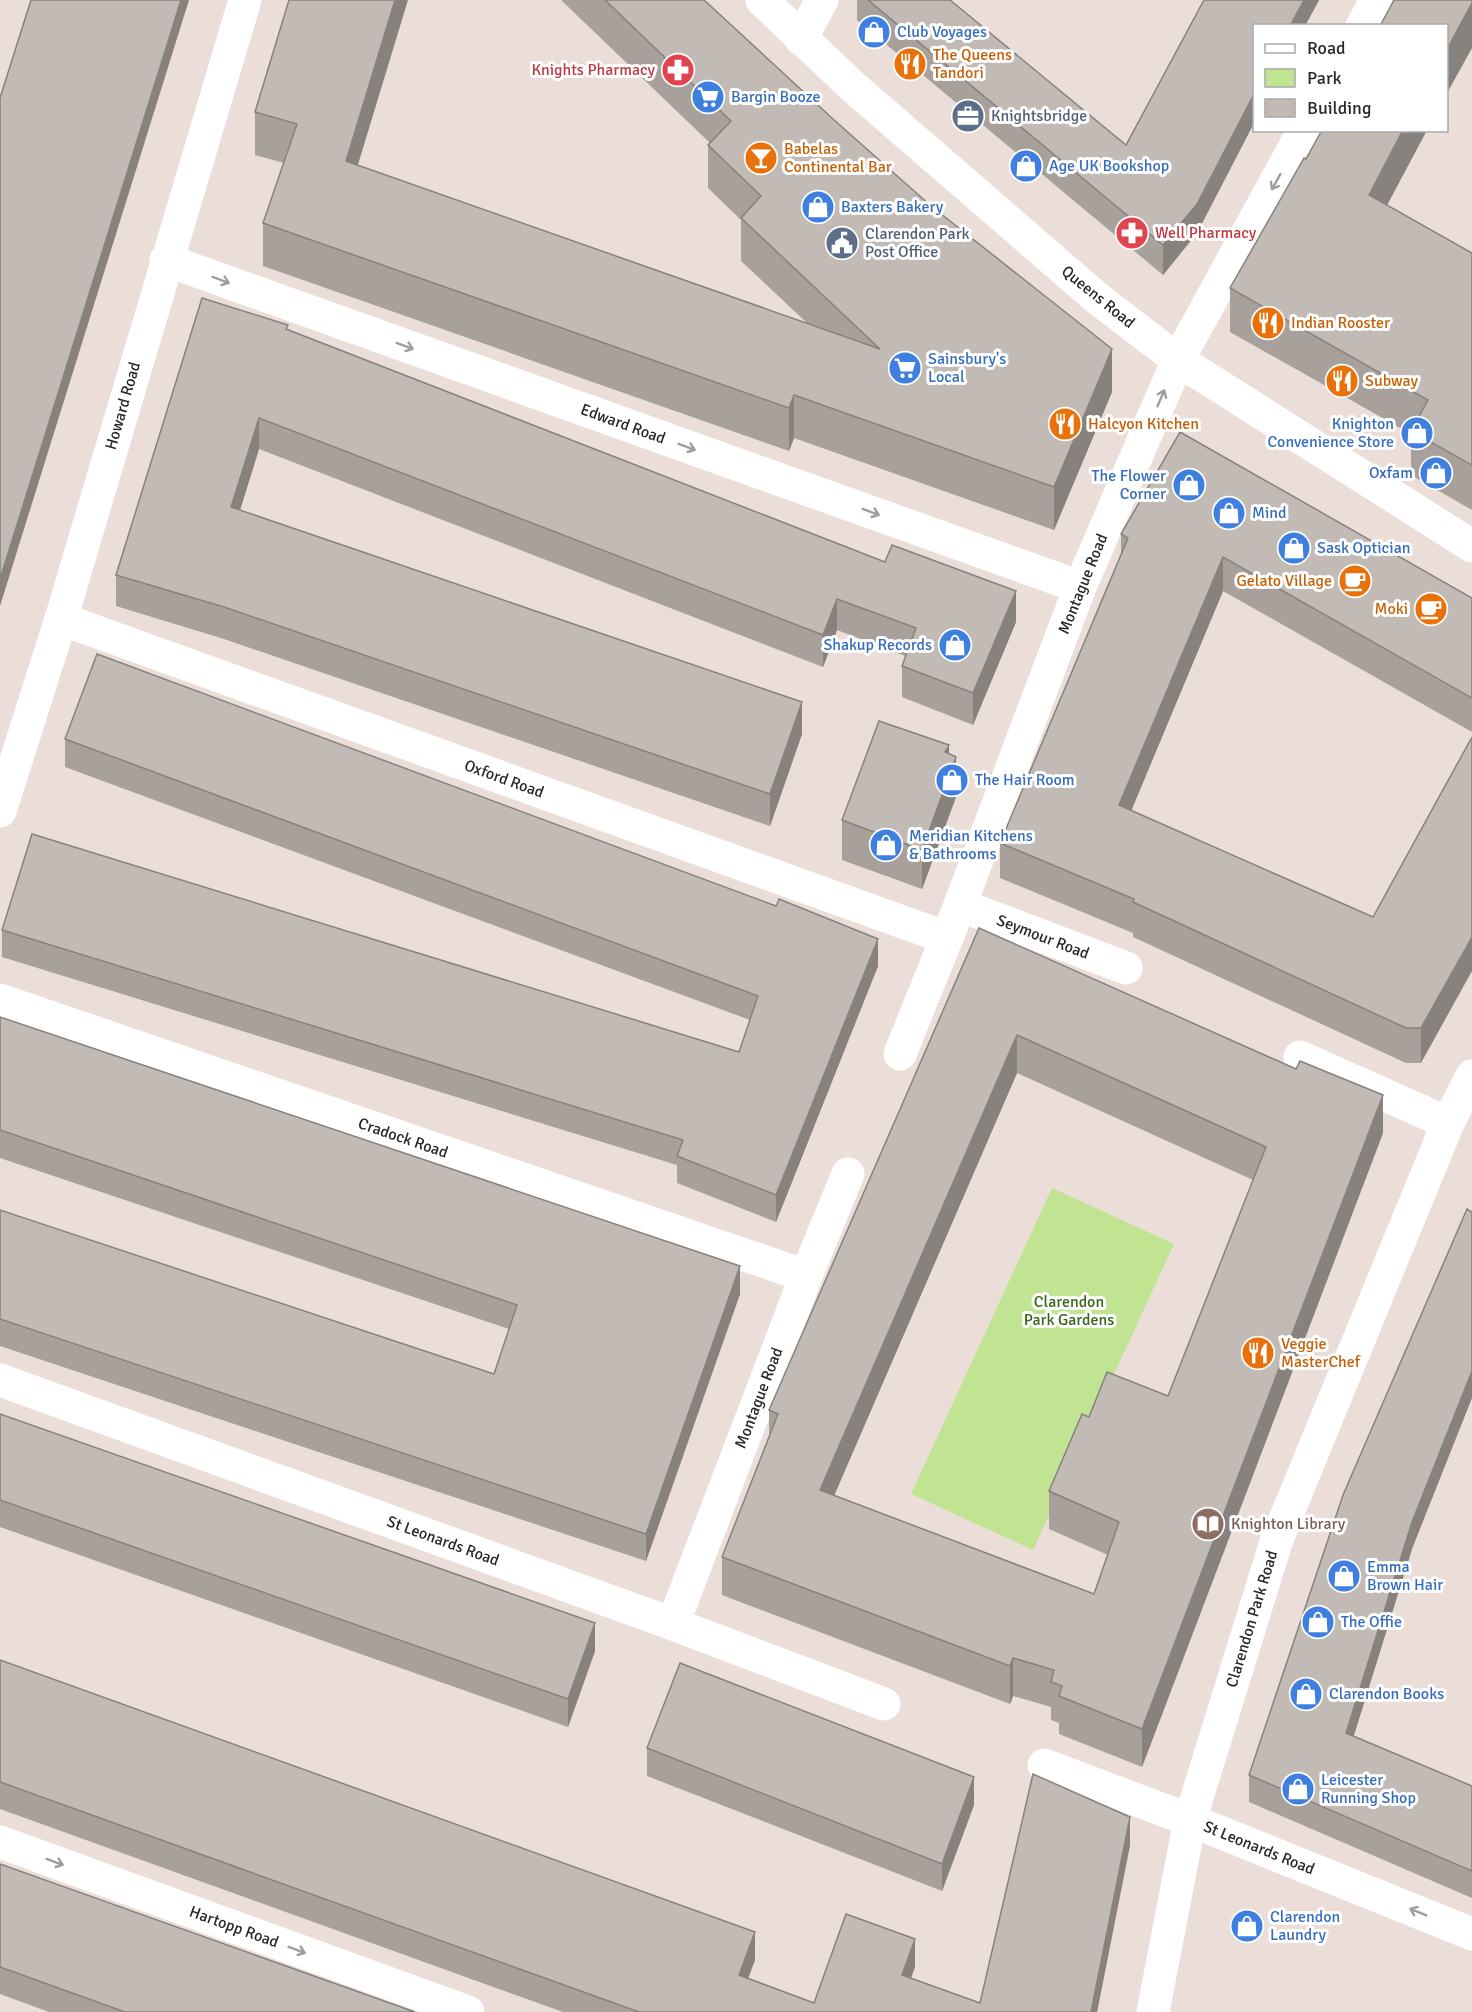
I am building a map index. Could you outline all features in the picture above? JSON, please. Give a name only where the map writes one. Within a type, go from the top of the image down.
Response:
[{"type":"street","name":"Howard Road","points":[[0,811],[61,619],[244,0]]},
{"type":"street","name":"Queens Road","points":[[762,0],[801,39],[1098,299],[1178,360],[1472,546]]},
{"type":"street","points":[[801,39],[822,0]]},
{"type":"street","points":[[1363,24],[1376,0]]},
{"type":"street","name":"Montague Road","points":[[900,1054],[960,905],[1080,587],[1178,360],[1303,132]]},
{"type":"street","name":"Edward Road","points":[[166,260],[1080,587]]},
{"type":"street","name":"Oxford Road","points":[[61,619],[947,938]]},
{"type":"street","name":"Seymour Road","points":[[960,905],[1126,968]]},
{"type":"street","name":"Cradock Road","points":[[0,1000],[806,1276]]},
{"type":"street","points":[[1300,1057],[1448,1123]]},
{"type":"street","name":"Clarendon Park Road","points":[[1153,2012],[1190,1820],[1277,1539],[1448,1123],[1472,1076]]},
{"type":"street","name":"Montague Road","points":[[673,1624],[806,1276],[848,1174]]},
{"type":"street","name":"St Leonards Road","points":[[0,1380],[673,1624],[884,1704]]},
{"type":"street","name":"St Leonards Road","points":[[1044,1765],[1190,1820],[1472,1934]]},
{"type":"street","name":"Hartopp Road","points":[[0,1842],[468,2012]]},
{"type":"green space","name":"Clarendon Park Gardens","points":[[1052,1188],[1174,1244],[1033,1550],[911,1494]]},
{"type":"building","points":[[31,0],[181,0],[0,579],[0,98]]},
{"type":"building","points":[[289,0],[395,0],[346,161],[880,349],[741,218],[761,196],[708,145],[731,121],[605,0],[704,0],[931,206],[1112,349],[1054,487],[794,395],[789,408],[263,223],[297,124],[255,112]]},
{"type":"building","points":[[868,0],[950,0],[1126,145],[1204,0],[1304,0],[1291,24],[1253,24],[1253,96],[1197,204],[1163,245]]},
{"type":"building","points":[[1394,0],[1472,0],[1448,47],[1448,24],[1381,24]]},
{"type":"building","points":[[1321,132],[1402,132],[1369,195],[1472,253],[1472,465],[1411,431],[1428,400],[1230,288],[1304,158],[1306,159]]},
{"type":"building","points":[[202,298],[288,325],[286,329],[885,562],[892,545],[1016,591],[973,693],[902,666],[916,628],[837,599],[823,635],[259,418],[231,507],[802,702],[770,794],[224,607],[116,575]]},
{"type":"building","points":[[1180,432],[1472,598],[1472,698],[1223,557],[1119,805],[1373,917],[1472,737],[1472,937],[1421,1028],[1406,1028],[1133,902],[1134,899],[1000,843],[1128,538],[1121,534]]},
{"type":"building","points":[[97,654],[776,906],[779,899],[878,939],[776,1195],[677,1156],[683,1140],[2,930],[32,834],[739,1052],[758,996],[65,739]]},
{"type":"building","points":[[879,721],[949,745],[945,752],[956,757],[922,850],[842,820]]},
{"type":"building","points":[[979,928],[1296,1069],[1300,1061],[1383,1095],[1142,1729],[1059,1696],[1062,1686],[1051,1682],[1054,1670],[1013,1658],[1010,1666],[722,1557],[778,1414],[769,1410]],"holes":[[[1017,1035],[1266,1147],[1168,1396],[1107,1372],[1089,1417],[1082,1414],[1049,1491],[1119,1522],[1094,1594],[820,1490]]]},
{"type":"building","points":[[0,1017],[740,1266],[646,1534],[0,1319],[0,1210],[494,1374],[517,1305],[0,1130]]},
{"type":"building","points":[[1467,1209],[1472,1212],[1472,1371],[1412,1522],[1346,1733],[1472,1786],[1472,1871],[1249,1775],[1343,1495]]},
{"type":"building","points":[[0,1414],[595,1623],[568,1699],[0,1500]]},
{"type":"building","points":[[0,1660],[755,1932],[739,1975],[814,2003],[846,1914],[915,1939],[902,1975],[980,2003],[1033,1774],[1130,1817],[1091,2012],[639,2012],[0,1782]]},
{"type":"building","points":[[680,1663],[974,1777],[942,1864],[647,1748]]},
{"type":"building","points":[[0,1864],[415,2012],[125,2012],[0,1967]]},
{"type":"place","name":"Club Voyages","points":[[874,32]]},
{"type":"place","name":"The Queens Tandori","points":[[910,64]]},
{"type":"place","name":"Knights Pharmacy","points":[[678,70]]},
{"type":"place","name":"Bargin Booze","points":[[708,97]]},
{"type":"place","name":"Knightsbridge","points":[[968,116]]},
{"type":"place","name":"Babelas Continental Bar","points":[[761,158]]},
{"type":"place","name":"Age UK Bookshop","points":[[1026,166]]},
{"type":"place","name":"Baxters Bakery","points":[[818,207]]},
{"type":"place","name":"Well Pharmacy","points":[[1132,233]]},
{"type":"place","name":"Clarendon Park Post Office","points":[[842,243]]},
{"type":"place","name":"Indian Rooster","points":[[1268,323]]},
{"type":"place","name":"Sainsbury's Local","points":[[905,368]]},
{"type":"place","name":"Subway","points":[[1342,381]]},
{"type":"place","name":"Halcyon Kitchen","points":[[1065,424]]},
{"type":"place","name":"Knighton Convenience Store","points":[[1417,433]]},
{"type":"place","name":"Oxfam","points":[[1436,473]]},
{"type":"place","name":"The Flower Corner","points":[[1189,485]]},
{"type":"place","name":"Mind","points":[[1229,513]]},
{"type":"place","name":"Sask Optician","points":[[1294,548]]},
{"type":"place","name":"Gelato Village","points":[[1355,581]]},
{"type":"place","name":"Moki","points":[[1431,609]]},
{"type":"place","name":"Shakup Records","points":[[955,645]]},
{"type":"place","name":"The Hair Room","points":[[952,780]]},
{"type":"place","name":"Meridian Kitchens & Bathrooms","points":[[886,845]]},
{"type":"place","name":"Veggie MasterChef","points":[[1258,1353]]},
{"type":"place","name":"Knighton Library","points":[[1208,1524]]},
{"type":"place","name":"Emma Brown Hair","points":[[1344,1576]]},
{"type":"place","name":"The Offie","points":[[1318,1622]]},
{"type":"place","name":"Clarendon Books","points":[[1306,1694]]},
{"type":"place","name":"Leicester Running Shop","points":[[1298,1789]]},
{"type":"place","name":"Clarendon Laundry","points":[[1247,1926]]}]
